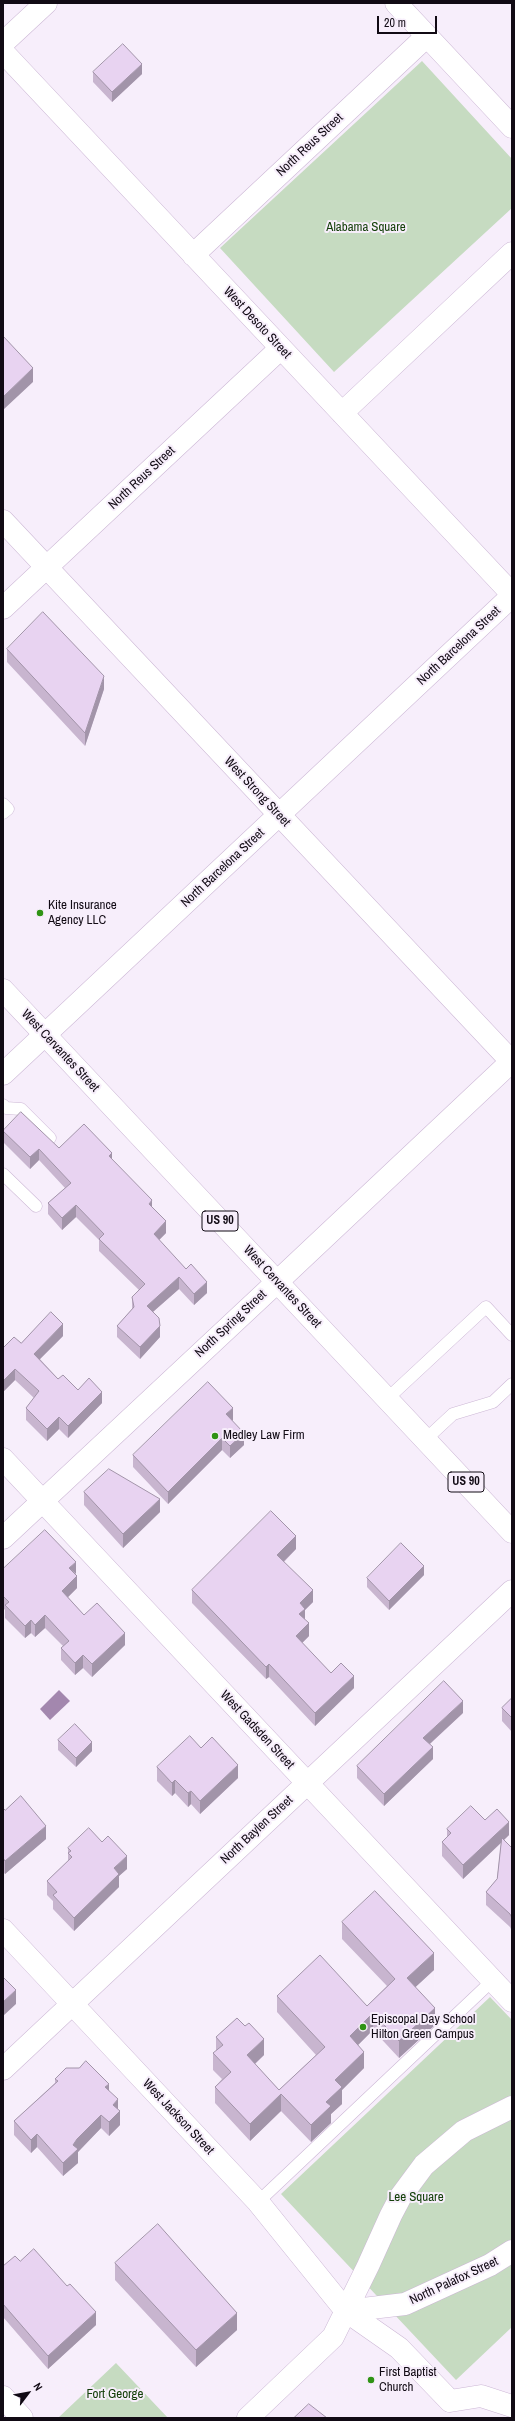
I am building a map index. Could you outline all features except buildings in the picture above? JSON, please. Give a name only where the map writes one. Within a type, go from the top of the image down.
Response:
[{"type":"street","points":[[3,43],[46,3]]},
{"type":"street","points":[[396,3],[512,127]]},
{"type":"street","name":"North Reus Street","points":[[194,255],[427,36]]},
{"type":"street","name":"West Desoto Street","points":[[3,52],[512,595]]},
{"type":"street","points":[[342,413],[512,252]]},
{"type":"street","name":"North Reus Street","points":[[3,608],[281,348]]},
{"type":"street","name":"West Strong Street","points":[[3,521],[512,1061]]},
{"type":"street","name":"North Barcelona Street","points":[[3,1074],[512,595]]},
{"type":"street","name":"West Cervantes Street","points":[[3,990],[512,1532]]},
{"type":"street","name":"North Spring Street","points":[[3,1538],[512,1061]]},
{"type":"street","name":"West Gadsden Street","points":[[3,1459],[512,2001]]},
{"type":"street","name":"North Baylen Street","points":[[3,2069],[512,1591]]},
{"type":"street","name":"West Jackson Street","points":[[3,1930],[258,2202],[346,2311],[399,2348],[450,2402],[481,2396],[512,2406]]},
{"type":"street","points":[[248,2418],[333,2336],[394,2209],[424,2165],[464,2131],[512,2108]]},
{"type":"street","name":"North Palafox Street","points":[[346,2311],[405,2304],[490,2265],[512,2251]]},
{"type":"street","points":[[3,2397],[22,2418]]},
{"type":"lane","points":[[3,804],[8,809],[3,813]]},
{"type":"lane","points":[[3,1105],[6,1108],[21,1109],[50,1138]]},
{"type":"lane","points":[[3,1174],[36,1206]]},
{"type":"lane","points":[[387,1399],[486,1307],[512,1335]]},
{"type":"lane","points":[[425,1440],[453,1414],[493,1402],[512,1384]]},
{"type":"lane","points":[[258,2202],[492,1980]]},
{"type":"green space","name":"Alabama Square","points":[[422,61],[512,159],[512,208],[334,372],[220,248]]},
{"type":"green space","name":"Lee Square","points":[[490,1997],[512,2020],[512,2327],[456,2380],[281,2194]]},
{"type":"green space","name":"Fort George","points":[[116,2363],[168,2418],[58,2418]]},
{"type":"shaded area","points":[[59,1690],[70,1701],[50,1720],[40,1709]]},
{"type":"place","name":"Kite Insurance Agency LLC","points":[[40,913]]},
{"type":"place","name":"Medley Law Firm","points":[[215,1436]]},
{"type":"place","name":"Episcopal Day School Hilton Green Campus","points":[[363,2027]]},
{"type":"place","name":"First Baptist Church","points":[[371,2380]]}]
